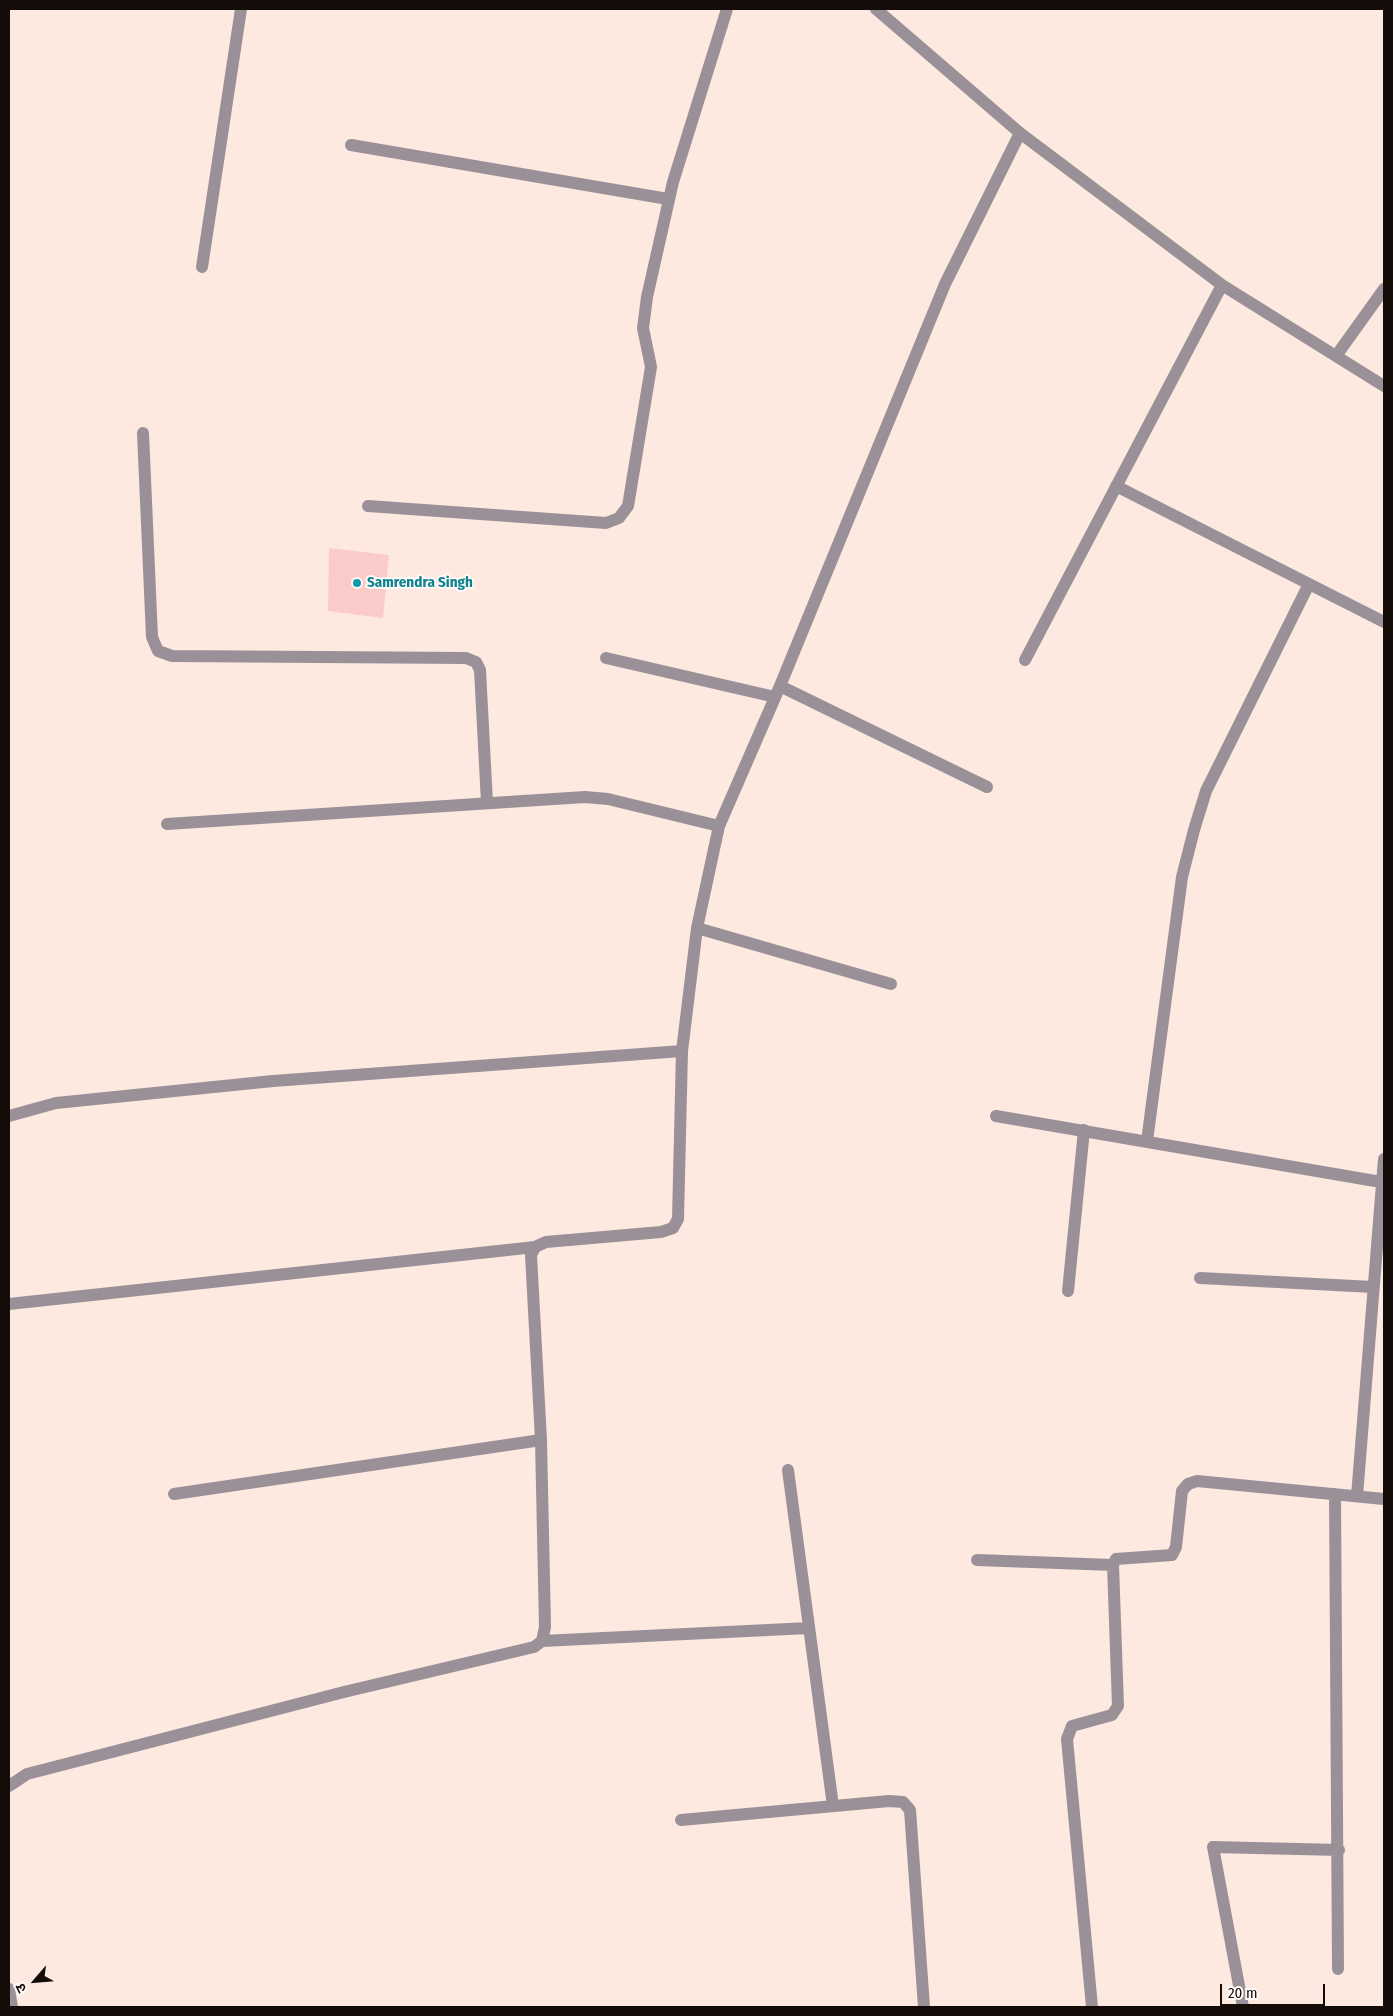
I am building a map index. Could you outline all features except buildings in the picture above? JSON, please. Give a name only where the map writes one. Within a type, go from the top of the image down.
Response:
[{"type":"street","points":[[202,267],[241,9]]},
{"type":"street","points":[[368,506],[606,523],[619,518],[628,506],[651,367],[644,328],[645,312],[668,199],[727,9]]},
{"type":"street","points":[[876,9],[1020,133],[1222,285],[1384,386]]},
{"type":"street","points":[[9,1304],[535,1248],[546,1242],[661,1232],[673,1228],[678,1219],[682,1051],[697,928],[719,826],[778,691],[945,284],[1020,133]]},
{"type":"street","points":[[351,145],[668,199]]},
{"type":"street","points":[[1025,660],[1222,285]]},
{"type":"street","points":[[1336,356],[1384,289]]},
{"type":"street","points":[[143,433],[152,638],[158,651],[172,656],[466,658],[476,662],[480,670],[487,803]]},
{"type":"street","points":[[1116,486],[1384,622]]},
{"type":"street","points":[[1147,1141],[1182,877],[1194,830],[1206,791],[1309,584]]},
{"type":"street","points":[[606,658],[778,691],[987,787]]},
{"type":"street","points":[[167,824],[584,798],[608,799],[719,826]]},
{"type":"street","points":[[697,928],[891,984]]},
{"type":"street","points":[[9,1116],[56,1103],[273,1081],[682,1051]]},
{"type":"street","points":[[996,1116],[1381,1182]]},
{"type":"street","points":[[1068,1291],[1084,1130]]},
{"type":"street","points":[[1357,1496],[1384,1159]]},
{"type":"street","points":[[535,1248],[531,1255],[541,1440],[545,1627],[542,1641]]},
{"type":"street","points":[[1200,1278],[1373,1287]]},
{"type":"street","points":[[174,1494],[541,1440]]},
{"type":"street","points":[[788,1470],[833,1806]]},
{"type":"street","points":[[1092,2007],[1067,1739],[1072,1726],[1112,1715],[1118,1706],[1113,1565],[1116,1559],[1122,1557],[1164,1557],[1172,1555],[1176,1547],[1182,1491],[1188,1484],[1197,1481],[1384,1499]]},
{"type":"street","points":[[1335,1494],[1339,1850],[1338,1969]]},
{"type":"street","points":[[977,1560],[1113,1565]]},
{"type":"street","points":[[9,1786],[27,1774],[344,1692],[534,1647],[542,1641],[809,1628]]},
{"type":"street","points":[[680,1820],[889,1801],[903,1802],[910,1810],[924,2007]]},
{"type":"street","points":[[1243,2007],[1213,1847],[1339,1850]]},
{"type":"street","points":[[9,1989],[12,2007]]},
{"type":"place","name":"Samrendra Singh","points":[[357,583]]}]
